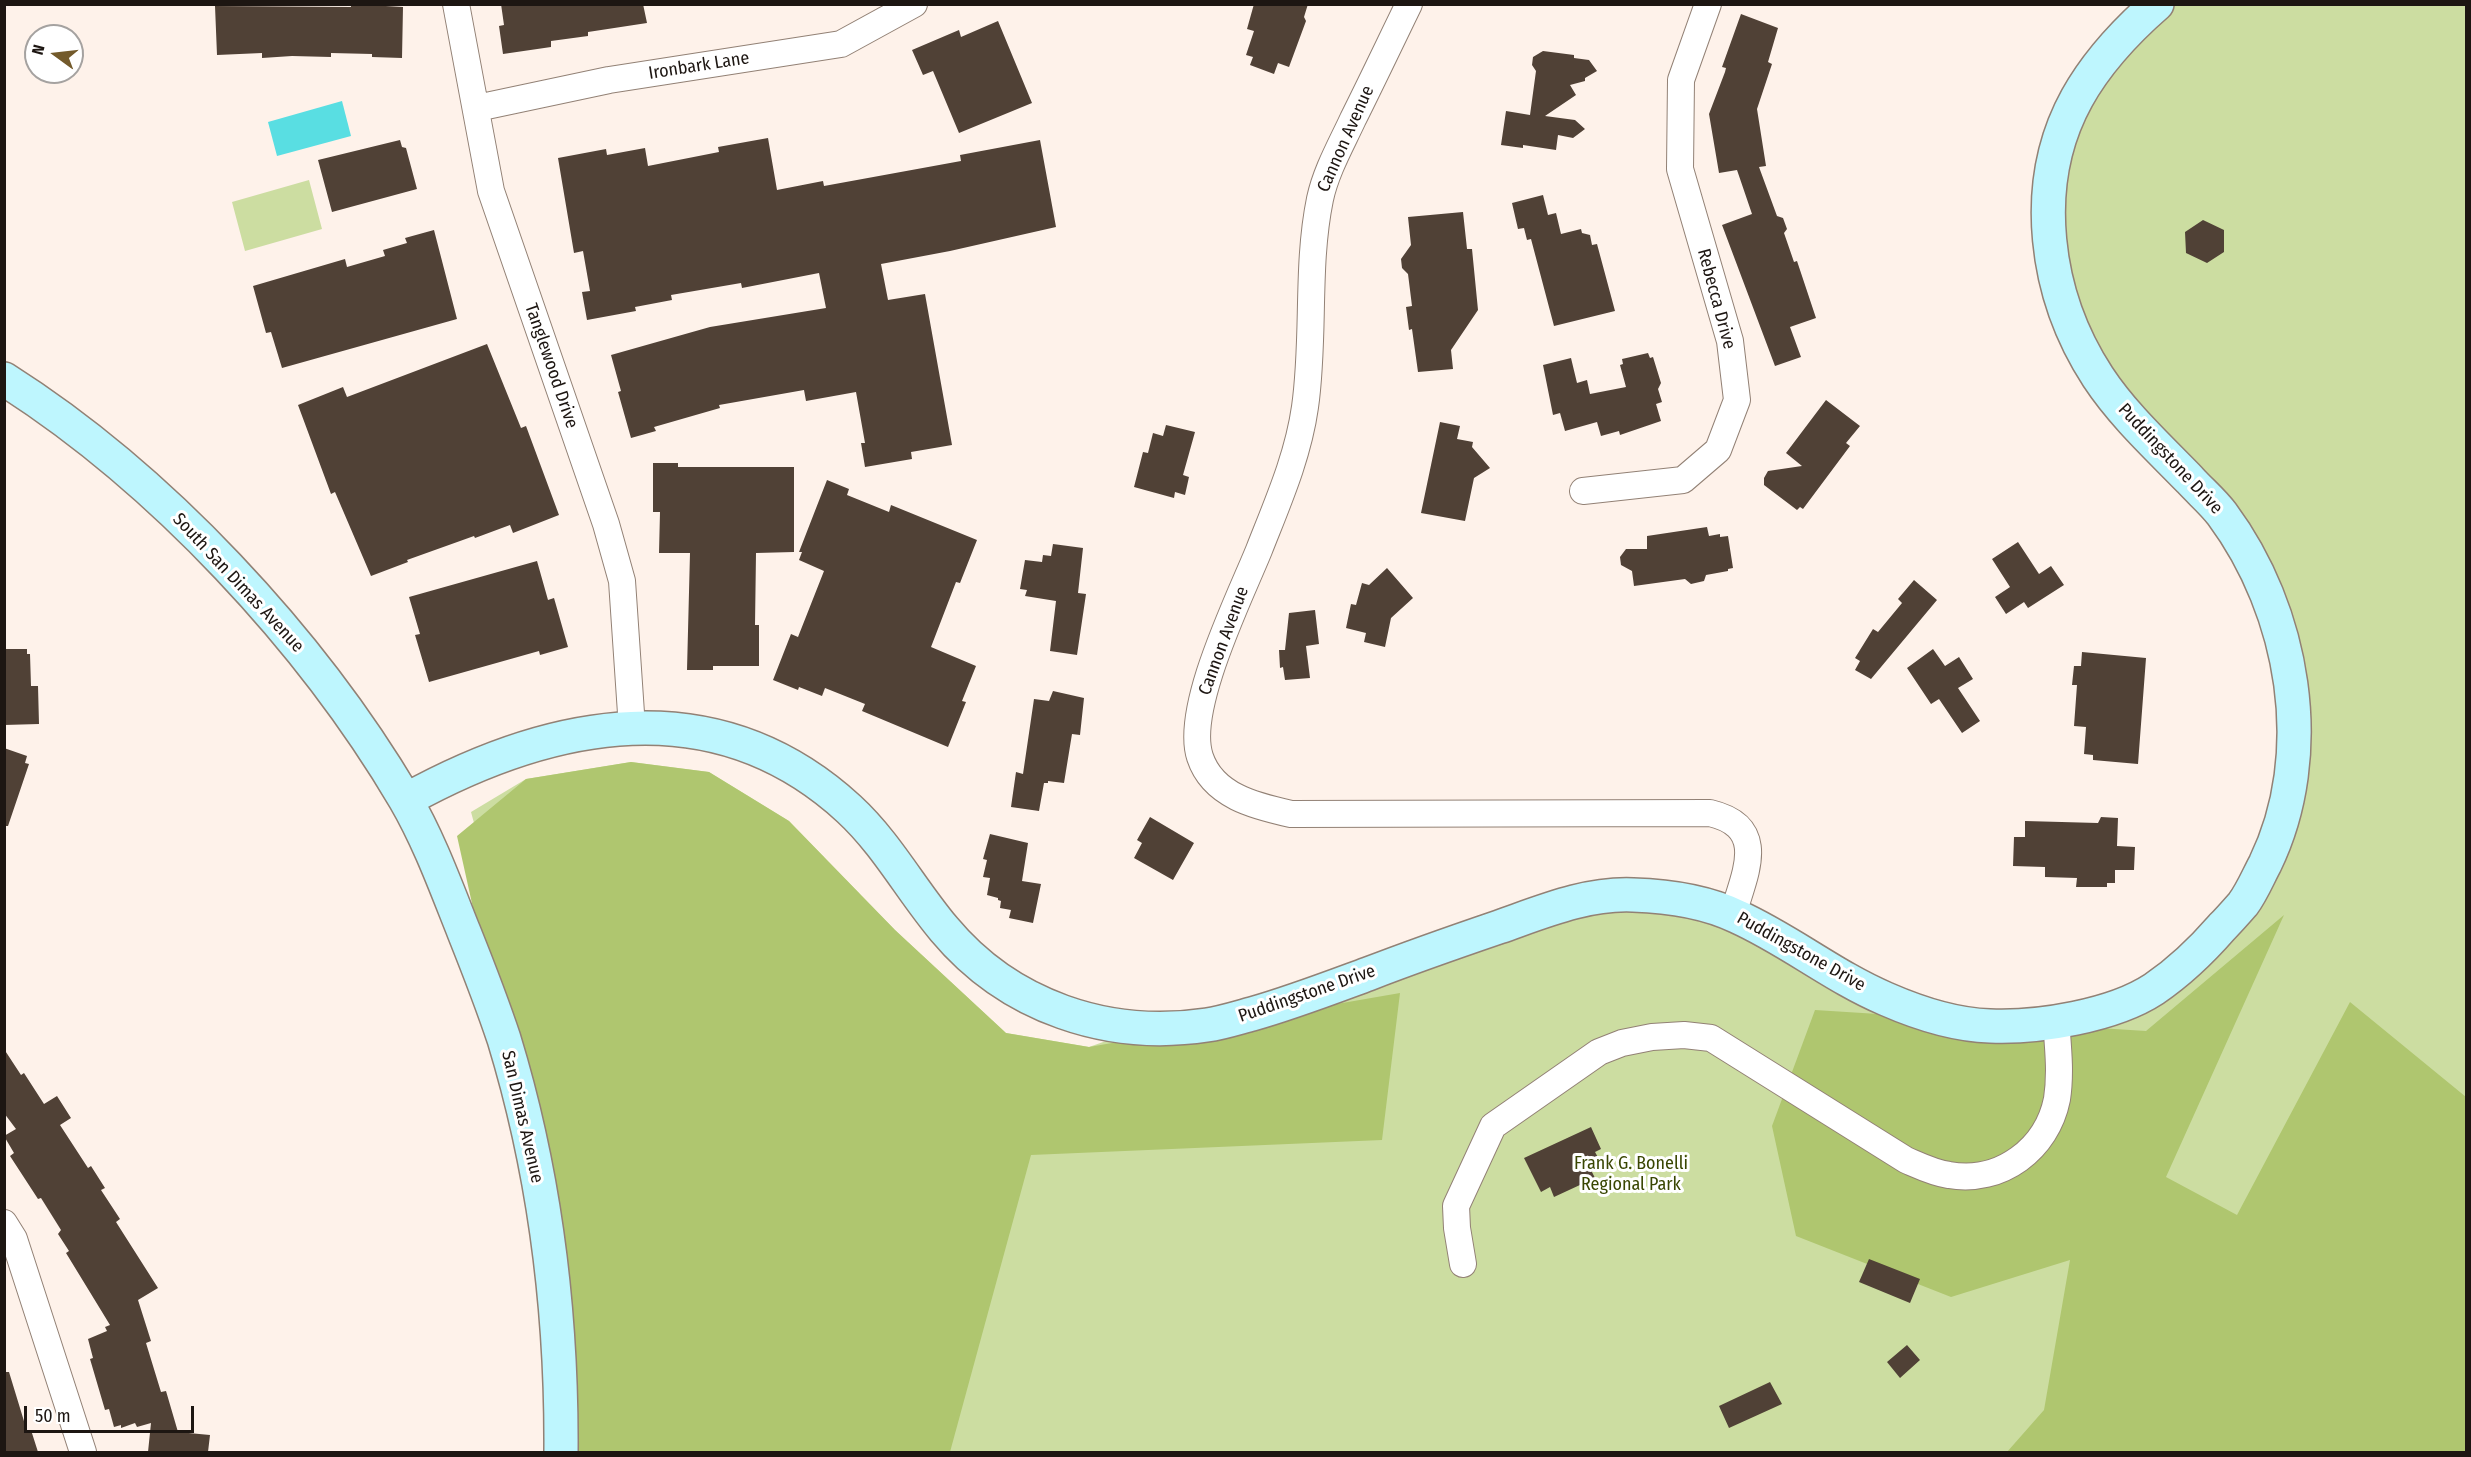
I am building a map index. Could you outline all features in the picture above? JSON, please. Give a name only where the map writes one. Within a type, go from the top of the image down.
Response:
[{"type":"street","name":"Tanglewood Drive","points":[[456,4],[491,191],[606,524],[622,581],[632,728]]},
{"type":"street","name":"Ironbark Lane","points":[[477,108],[609,80],[841,44],[914,4]]},
{"type":"street","name":"Cannon Avenue","points":[[1409,4],[1332,162],[1320,197],[1314,237],[1310,355],[1305,409],[1285,484],[1205,686],[1197,726],[1200,756],[1210,777],[1228,793],[1255,806],[1291,814],[1710,813],[1725,817],[1738,825],[1748,841],[1750,857],[1733,914]]},
{"type":"street","name":"Rebecca Drive","points":[[1584,491],[1683,480],[1718,450],[1737,400],[1730,341],[1680,169],[1681,80],[1708,4]]},
{"type":"street","name":"Puddingstone Drive","points":[[406,800],[450,776],[540,742],[585,732],[664,727],[705,732],[750,746],[810,776],[854,813],[892,856],[943,928],[973,960],[1020,994],[1062,1013],[1095,1023],[1140,1029],[1208,1025],[1279,1007],[1434,949],[1570,902],[1625,894],[1675,899],[1733,914],[1883,998],[1942,1018],[1988,1026],[2084,1018],[2148,993],[2199,953],[2247,899],[2276,841],[2291,776],[2294,708],[2284,644],[2259,575],[2220,512],[2124,412],[2097,376],[2073,332],[2057,286],[2049,241],[2049,198],[2062,133],[2077,98],[2105,56],[2130,27],[2157,4]]},
{"type":"street","name":"South San Dimas Avenue","points":[[4,379],[73,428],[132,476],[228,568],[280,626],[333,691],[406,800]]},
{"type":"street","name":"San Dimas Avenue","points":[[406,800],[437,864],[476,964],[504,1039],[522,1110],[553,1268],[559,1337],[561,1452]]},
{"type":"street","points":[[1463,1264],[1456,1206],[1493,1126],[1599,1052],[1622,1043],[1652,1037],[1684,1035],[1711,1038],[1906,1160],[1950,1176],[1976,1176],[2005,1169],[2026,1156],[2046,1132],[2057,1100],[2059,1078],[2055,1021]]},
{"type":"street","points":[[4,1222],[14,1239],[83,1452]]},
{"type":"green space","name":"Frank G. Bonelli Regional Park","points":[[2157,5],[2466,5],[2466,1452],[591,1452],[552,1109],[471,812],[526,779],[631,762],[709,772],[789,821],[895,930],[1006,1033],[1089,1047],[1140,1029],[1208,1025],[1570,902],[1675,899],[1988,1026],[2148,993],[2247,899],[2291,776],[2259,575],[2124,412],[2057,286],[2062,133]]},
{"type":"green space","points":[[309,180],[322,229],[245,251],[232,202]]},
{"type":"green space","points":[[631,762],[709,772],[789,821],[895,930],[1006,1033],[1089,1047],[1400,993],[1382,1140],[1031,1155],[950,1452],[565,1452],[553,1268],[457,836],[526,779]]},
{"type":"green space","points":[[2284,915],[2166,1177],[2237,1215],[2350,1002],[2466,1097],[2466,1452],[2007,1452],[2044,1410],[2070,1260],[1951,1297],[1796,1236],[1772,1126],[1815,1010],[2146,1031]]},
{"type":"water","points":[[342,101],[351,136],[277,156],[268,122]]},
{"type":"building","points":[[351,4],[403,7],[402,58],[372,57],[372,54],[331,53],[331,57],[262,58],[262,53],[217,55],[215,6],[351,7]]},
{"type":"building","points":[[501,4],[643,4],[647,23],[588,32],[588,36],[551,41],[551,47],[503,54],[499,26],[504,25]]},
{"type":"building","points":[[1254,4],[1308,4],[1304,17],[1306,21],[1289,67],[1278,63],[1274,74],[1250,65],[1253,57],[1246,55],[1254,31],[1247,29]]},
{"type":"building","points":[[1741,14],[1778,28],[1768,62],[1772,64],[1757,109],[1766,166],[1759,167],[1777,216],[1783,218],[1787,229],[1784,233],[1794,262],[1797,261],[1816,318],[1790,327],[1801,357],[1775,366],[1722,225],[1752,214],[1737,170],[1719,173],[1709,114],[1725,72],[1726,68],[1722,67]]},
{"type":"building","points":[[998,21],[1032,103],[959,133],[933,71],[923,75],[912,50],[959,30],[961,37]]},
{"type":"building","points":[[1543,51],[1574,55],[1574,58],[1589,60],[1597,71],[1585,78],[1585,81],[1570,85],[1576,95],[1545,116],[1575,120],[1585,129],[1573,138],[1558,135],[1556,150],[1523,145],[1523,148],[1501,145],[1506,111],[1530,115],[1536,71],[1532,65],[1533,57]]},
{"type":"building","points":[[768,138],[777,190],[823,181],[824,186],[961,161],[960,155],[1040,140],[1056,227],[881,264],[888,300],[925,294],[952,445],[911,452],[912,459],[865,467],[861,443],[865,443],[856,392],[806,401],[804,390],[719,405],[720,408],[654,427],[656,431],[631,438],[618,392],[621,391],[611,355],[710,327],[826,308],[819,273],[742,288],[741,283],[671,295],[672,300],[635,307],[636,311],[587,320],[582,292],[590,291],[583,251],[574,253],[558,158],[606,149],[607,155],[645,148],[648,166],[719,152],[718,147]]},
{"type":"building","points":[[400,140],[402,147],[406,148],[417,189],[332,212],[318,160]]},
{"type":"building","points":[[1543,195],[1548,215],[1556,213],[1561,234],[1581,229],[1582,233],[1590,235],[1592,245],[1597,244],[1615,311],[1554,326],[1531,239],[1527,240],[1524,228],[1518,229],[1512,203]]},
{"type":"building","points":[[1463,212],[1467,249],[1472,249],[1478,310],[1451,350],[1453,369],[1418,372],[1412,329],[1409,330],[1406,307],[1412,306],[1408,274],[1402,268],[1401,259],[1411,245],[1408,217]]},
{"type":"building","points":[[2203,220],[2224,230],[2224,252],[2207,263],[2186,253],[2185,232]]},
{"type":"building","points":[[434,230],[457,319],[282,368],[271,332],[266,333],[253,286],[345,259],[347,267],[385,256],[383,250],[407,243],[405,238]]},
{"type":"building","points":[[487,344],[521,428],[526,426],[559,515],[513,533],[510,525],[475,538],[474,536],[407,560],[408,562],[371,576],[335,492],[331,494],[298,405],[343,387],[347,397]]},
{"type":"building","points":[[1648,353],[1650,358],[1653,357],[1661,383],[1658,389],[1662,402],[1656,404],[1661,421],[1620,435],[1619,431],[1601,436],[1597,422],[1565,431],[1560,413],[1553,415],[1543,365],[1571,358],[1577,383],[1587,380],[1590,394],[1626,387],[1620,365],[1623,364],[1622,359]]},
{"type":"building","points":[[1826,400],[1860,426],[1846,443],[1850,446],[1803,509],[1800,507],[1797,510],[1764,485],[1764,478],[1768,471],[1802,466],[1786,453]]},
{"type":"building","points":[[1440,422],[1460,426],[1457,439],[1473,442],[1472,447],[1490,468],[1474,478],[1465,521],[1421,513]]},
{"type":"building","points":[[1166,425],[1195,432],[1183,475],[1189,477],[1185,495],[1175,492],[1174,498],[1134,487],[1143,452],[1148,453],[1153,433],[1163,436]]},
{"type":"building","points":[[653,463],[678,463],[678,467],[794,467],[794,552],[756,553],[755,625],[759,625],[759,666],[713,666],[713,670],[687,670],[690,553],[659,553],[660,512],[653,512]]},
{"type":"building","points":[[827,480],[849,489],[847,495],[889,512],[891,505],[977,540],[960,583],[956,582],[931,647],[976,666],[962,701],[966,702],[948,747],[862,711],[865,704],[825,688],[822,696],[773,680],[791,634],[798,637],[824,571],[799,560],[802,552],[799,552]]},
{"type":"building","points":[[1707,527],[1709,536],[1720,534],[1720,537],[1728,536],[1733,568],[1728,571],[1706,575],[1704,581],[1691,584],[1685,579],[1634,586],[1632,571],[1621,565],[1620,557],[1626,549],[1647,549],[1647,536]]},
{"type":"building","points":[[2018,542],[2039,574],[2051,566],[2064,585],[2028,608],[2024,602],[2006,614],[1995,597],[2010,587],[1992,559]]},
{"type":"building","points":[[1053,544],[1083,548],[1078,593],[1086,594],[1077,655],[1050,651],[1056,601],[1025,596],[1027,590],[1020,589],[1025,560],[1042,562],[1043,555],[1051,556]]},
{"type":"building","points":[[537,561],[548,600],[554,598],[568,647],[540,655],[539,651],[429,682],[415,635],[420,634],[409,597]]},
{"type":"building","points":[[1387,568],[1413,598],[1391,618],[1385,647],[1364,642],[1366,633],[1346,628],[1351,604],[1356,605],[1362,583],[1369,585]]},
{"type":"building","points":[[1914,580],[1937,600],[1871,679],[1855,670],[1860,661],[1855,658],[1873,629],[1878,632],[1902,603],[1898,599]]},
{"type":"building","points":[[1315,610],[1319,644],[1306,646],[1310,678],[1285,680],[1283,667],[1280,668],[1279,650],[1285,650],[1289,613]]},
{"type":"building","points":[[4,649],[27,649],[27,654],[30,654],[31,686],[38,686],[39,724],[4,725]]},
{"type":"building","points":[[1933,649],[1945,666],[1959,657],[1973,679],[1958,688],[1980,721],[1962,733],[1939,699],[1931,704],[1907,668]]},
{"type":"building","points":[[2082,652],[2146,658],[2138,764],[2093,760],[2093,755],[2084,754],[2086,727],[2074,726],[2077,685],[2072,685],[2074,666],[2081,666]]},
{"type":"building","points":[[1053,691],[1084,698],[1080,735],[1072,734],[1064,783],[1048,781],[1044,783],[1039,811],[1011,807],[1016,772],[1023,774],[1034,699],[1049,701]]},
{"type":"building","points":[[4,748],[27,756],[25,763],[29,764],[8,826],[4,826]]},
{"type":"building","points":[[1150,817],[1194,843],[1173,880],[1134,858],[1142,843],[1137,840]]},
{"type":"building","points":[[2101,817],[2118,818],[2117,846],[2135,847],[2134,870],[2115,870],[2115,883],[2107,883],[2107,887],[2076,887],[2077,878],[2045,877],[2045,867],[2013,866],[2014,837],[2025,837],[2025,821],[2098,823]]},
{"type":"building","points":[[990,834],[1028,843],[1022,881],[1041,884],[1033,923],[1009,918],[1011,910],[1000,908],[1001,901],[998,898],[987,895],[990,878],[983,877],[987,860],[983,859]]},
{"type":"building","points":[[4,1049],[21,1075],[24,1073],[44,1104],[57,1096],[71,1118],[60,1125],[88,1168],[91,1166],[105,1188],[101,1190],[120,1219],[116,1222],[158,1288],[138,1300],[151,1341],[146,1343],[161,1392],[166,1391],[178,1432],[210,1435],[208,1452],[148,1452],[151,1423],[137,1427],[135,1423],[121,1428],[121,1425],[114,1427],[109,1409],[105,1410],[90,1359],[93,1358],[88,1339],[107,1331],[105,1327],[110,1325],[66,1253],[69,1251],[58,1234],[61,1230],[10,1156],[14,1153],[4,1136],[16,1129],[4,1113]]},
{"type":"building","points":[[1591,1127],[1601,1149],[1595,1152],[1601,1163],[1590,1168],[1595,1178],[1554,1197],[1550,1187],[1541,1192],[1524,1158]]},
{"type":"building","points":[[1869,1259],[1920,1279],[1910,1303],[1859,1282]]},
{"type":"building","points":[[1907,1345],[1920,1360],[1900,1378],[1887,1362]]},
{"type":"building","points":[[4,1372],[9,1372],[27,1431],[31,1430],[38,1452],[4,1452]]},
{"type":"building","points":[[1770,1382],[1782,1404],[1729,1428],[1719,1406]]}]
